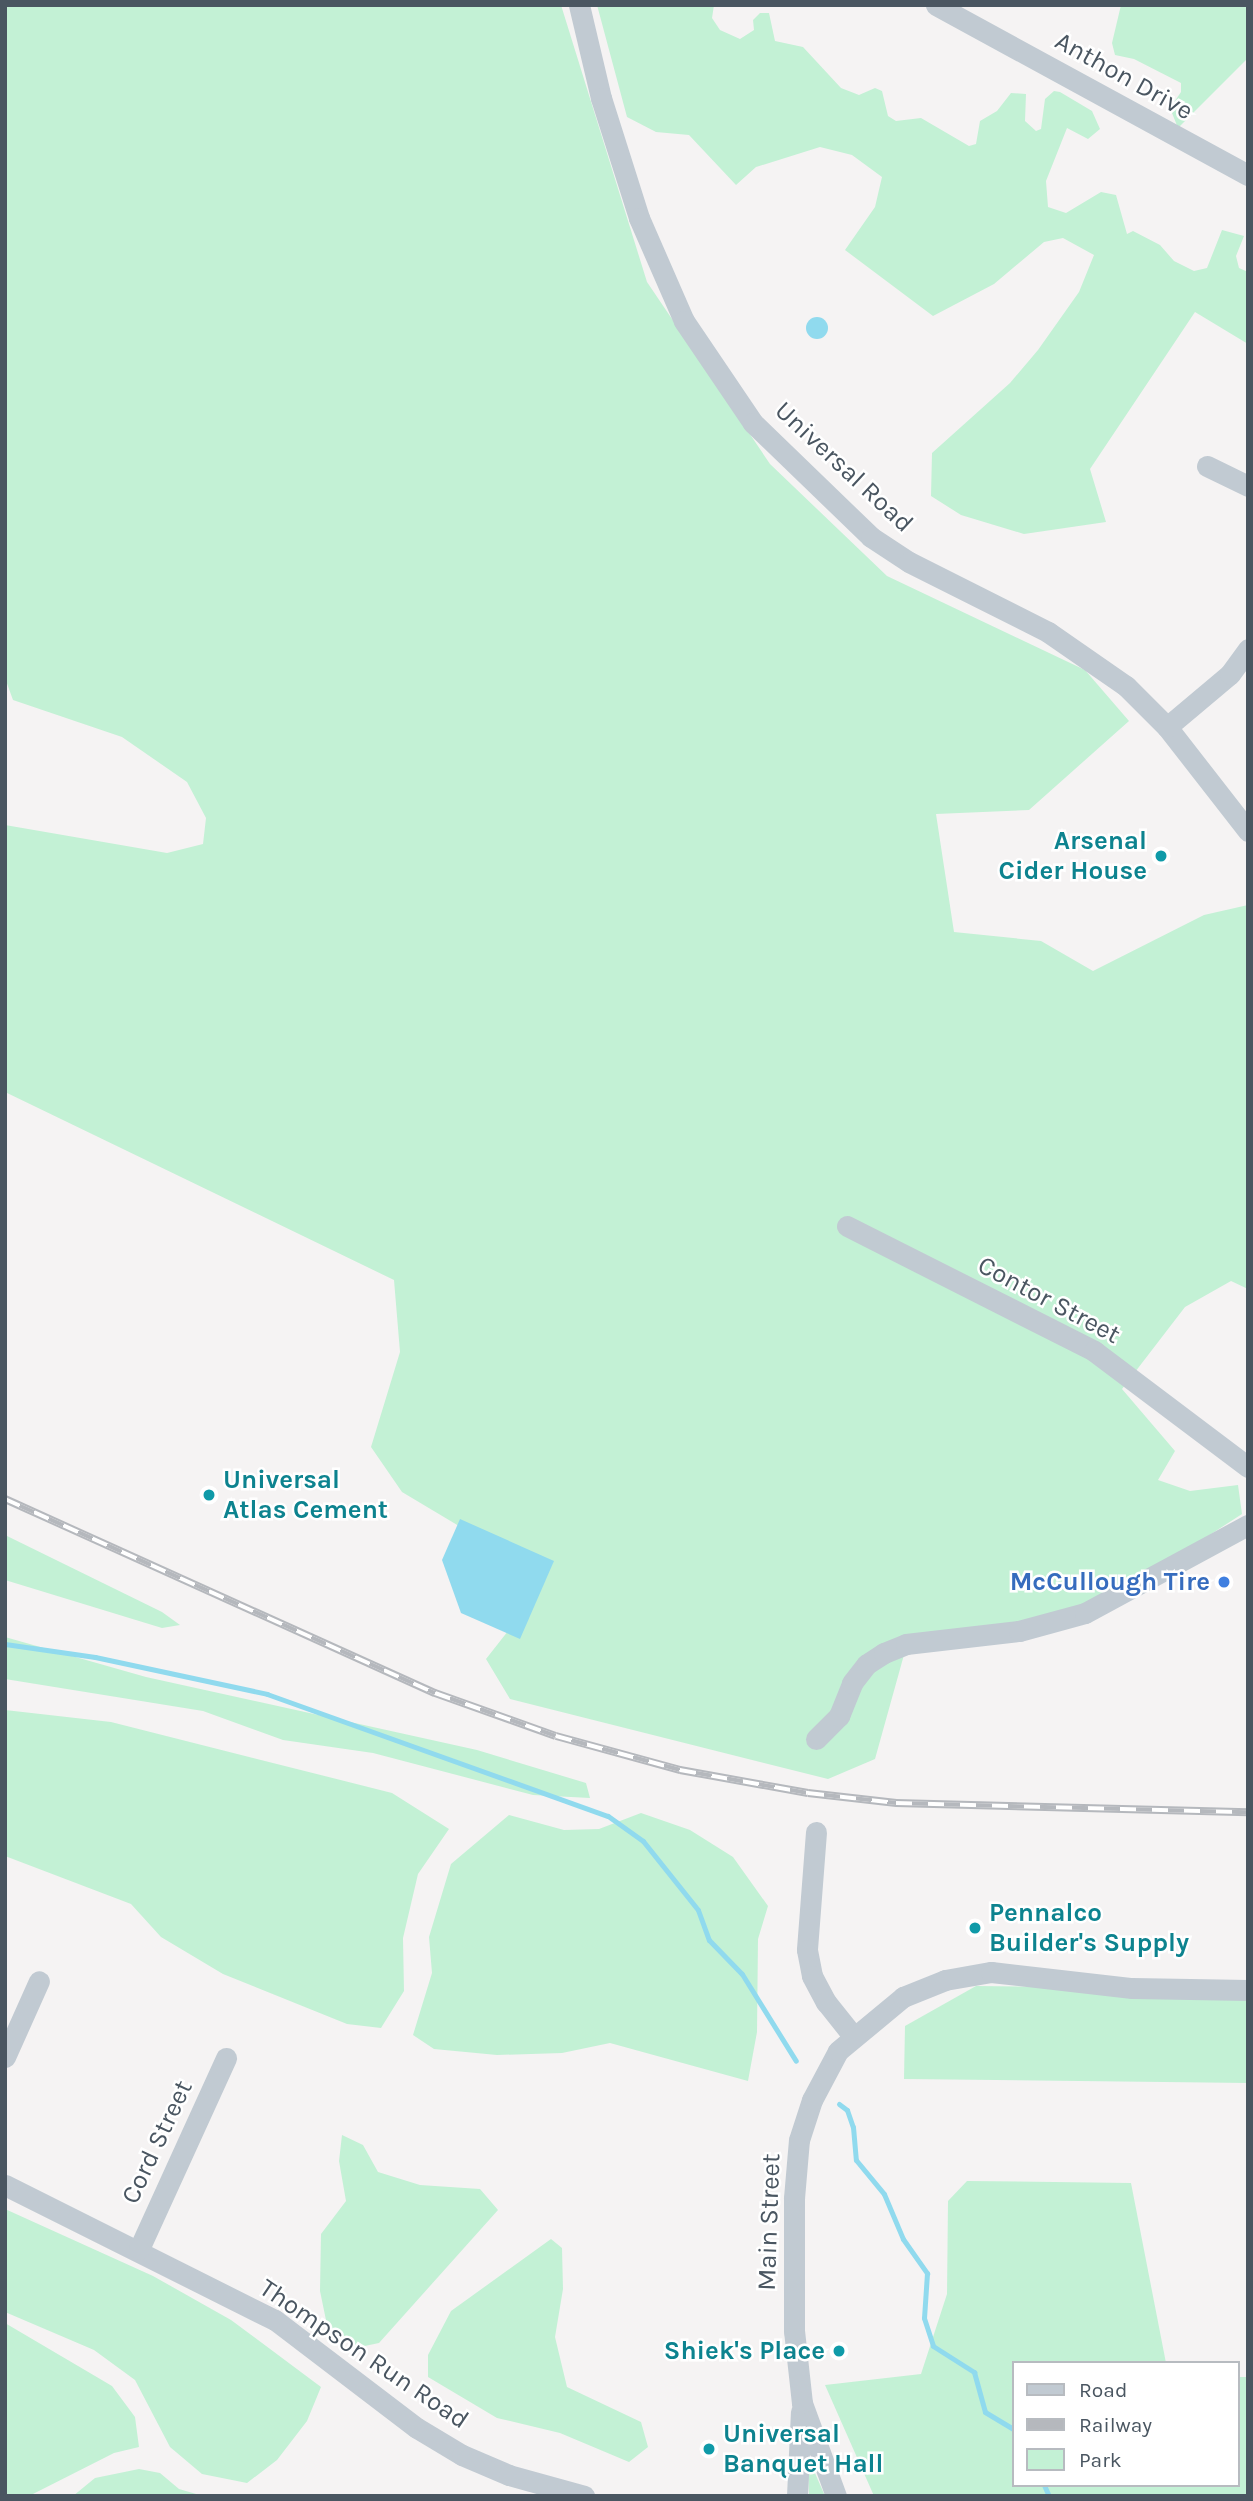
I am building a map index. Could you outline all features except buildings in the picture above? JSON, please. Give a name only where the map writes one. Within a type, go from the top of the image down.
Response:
[{"type":"street","name":"Universal Road","points":[[579,5],[639,218],[684,321],[753,423],[871,537],[909,562],[1082,653],[1126,686],[1167,727],[1248,831]]},
{"type":"street","name":"Anthon Drive","points":[[936,5],[1248,175]]},
{"type":"street","points":[[1207,466],[1248,486]]},
{"type":"street","points":[[1167,727],[1230,674],[1248,649]]},
{"type":"street","name":"Contor Street","points":[[847,1226],[1094,1350],[1248,1467]]},
{"type":"street","points":[[816,1739],[839,1716],[852,1682],[867,1664],[884,1653],[906,1644],[1019,1631],[1085,1613],[1248,1525]]},
{"type":"street","points":[[816,1832],[807,1950],[812,1976],[826,2002],[853,2036]]},
{"type":"street","name":"Main Street","points":[[836,2496],[802,2403],[794,2331],[794,2199],[799,2140],[812,2100],[838,2051],[903,1997],[945,1980],[991,1972],[1132,1988],[1248,1990]]},
{"type":"street","points":[[5,2056],[39,1981]]},
{"type":"street","name":"Cord Street","points":[[139,2249],[226,2058]]},
{"type":"street","name":"Thompson Run Road","points":[[5,2185],[139,2249],[275,2320],[417,2428],[462,2455],[509,2475],[584,2496]]},
{"type":"street","points":[[797,2496],[802,2403]]},
{"type":"green space","points":[[5,5],[561,5],[647,282],[770,464],[887,576],[1085,670],[1129,721],[1029,810],[936,814],[954,932],[1041,941],[1093,971],[1204,915],[1248,905],[1248,1289],[1231,1281],[1185,1307],[1122,1389],[1175,1451],[1158,1480],[1190,1491],[1238,1485],[1242,1514],[1069,1626],[907,1644],[875,1759],[828,1779],[510,1699],[486,1659],[526,1608],[531,1569],[402,1492],[371,1447],[400,1352],[394,1280],[5,1092],[5,825],[167,853],[203,844],[206,818],[187,782],[122,737],[13,700],[5,678]]},
{"type":"green space","points":[[597,5],[714,5],[712,18],[720,30],[740,39],[754,30],[753,20],[760,13],[769,13],[775,41],[803,47],[841,88],[859,95],[875,88],[882,91],[888,116],[896,121],[921,118],[969,146],[976,144],[980,121],[997,111],[1011,93],[1026,94],[1025,121],[1036,131],[1041,129],[1045,99],[1054,91],[1060,92],[1092,111],[1100,129],[1088,139],[1067,128],[1046,181],[1048,207],[1066,213],[1101,192],[1116,195],[1127,234],[1133,231],[1160,245],[1174,261],[1194,271],[1207,268],[1222,230],[1244,236],[1236,256],[1239,268],[1248,272],[1248,344],[1195,312],[1090,469],[1106,522],[1024,534],[961,515],[931,496],[932,453],[1010,383],[1038,350],[1079,292],[1094,255],[1063,238],[1044,242],[994,284],[933,316],[845,250],[875,207],[882,177],[852,155],[820,147],[756,167],[736,185],[689,135],[656,132],[627,117]]},
{"type":"green space","points":[[1121,5],[1248,5],[1248,58],[1178,128],[1170,108],[1181,92],[1181,83],[1134,59],[1115,55],[1112,43]]},
{"type":"green space","points":[[5,1535],[162,1612],[180,1625],[162,1628],[5,1580]]},
{"type":"green space","points":[[5,1637],[146,1677],[477,1750],[586,1783],[590,1798],[533,1795],[373,1753],[283,1740],[203,1711],[5,1679]]},
{"type":"green space","points":[[5,1710],[111,1722],[392,1793],[449,1829],[418,1874],[403,1938],[404,1991],[381,2028],[347,2024],[223,1974],[161,1937],[131,1904],[5,1856]]},
{"type":"green space","points":[[641,1813],[690,1830],[733,1857],[768,1906],[758,1939],[757,2032],[748,2081],[610,2043],[562,2053],[497,2055],[434,2049],[413,2035],[432,1973],[429,1937],[451,1864],[509,1815],[564,1830],[599,1829]]},
{"type":"green space","points":[[976,1986],[1248,1989],[1248,2083],[904,2079],[905,2026]]},
{"type":"green space","points":[[342,2135],[363,2145],[378,2172],[420,2185],[480,2189],[498,2210],[379,2343],[355,2348],[327,2325],[320,2291],[321,2234],[346,2201],[339,2161]]},
{"type":"green space","points":[[967,2181],[1131,2183],[1166,2361],[1012,2361],[1012,2487],[1239,2487],[1239,2377],[1248,2377],[1248,2496],[874,2496],[825,2385],[921,2374],[947,2294],[948,2201]]},
{"type":"green space","points":[[5,2209],[153,2276],[231,2320],[321,2387],[307,2421],[277,2460],[247,2483],[202,2474],[170,2447],[135,2380],[94,2350],[5,2312]]},
{"type":"green space","points":[[551,2239],[562,2248],[563,2289],[555,2337],[567,2387],[641,2422],[648,2447],[629,2462],[560,2433],[497,2418],[428,2377],[428,2355],[451,2311]]},
{"type":"green space","points":[[5,2323],[112,2386],[135,2417],[139,2447],[114,2453],[29,2496],[5,2496]]},
{"type":"green space","points":[[808,2464],[811,2464],[825,2496],[809,2496]]},
{"type":"green space","points":[[139,2469],[160,2473],[179,2489],[203,2496],[73,2496],[95,2478]]},
{"type":"water","points":[[817,317],[825,320],[828,328],[825,336],[817,339],[809,336],[806,328],[809,320]]},
{"type":"water","points":[[460,1519],[554,1561],[520,1639],[461,1613],[442,1560]]},
{"type":"waterway","points":[[5,1644],[95,1657],[267,1694],[608,1816],[643,1841],[698,1910],[709,1940],[742,1974],[796,2061]]},
{"type":"waterway","points":[[839,2104],[847,2110],[853,2127],[856,2160],[884,2194],[903,2239],[927,2273],[924,2318],[933,2346],[974,2372],[985,2412],[1012,2428]]},
{"type":"waterway","points":[[1045,2487],[1049,2496]]},
{"type":"railway","points":[[5,1499],[435,1693],[556,1736],[680,1770],[808,1793],[896,1803],[1248,1812]]},
{"type":"place","name":"Arsenal Cider House","points":[[1161,856]]},
{"type":"place","name":"Universal Atlas Cement","points":[[209,1495]]},
{"type":"place","name":"McCullough Tire","points":[[1224,1582]]},
{"type":"place","name":"Pennalco Builder's Supply","points":[[975,1928]]},
{"type":"place","name":"Shiek's Place","points":[[839,2351]]},
{"type":"place","name":"Universal Banquet Hall","points":[[709,2449]]}]
